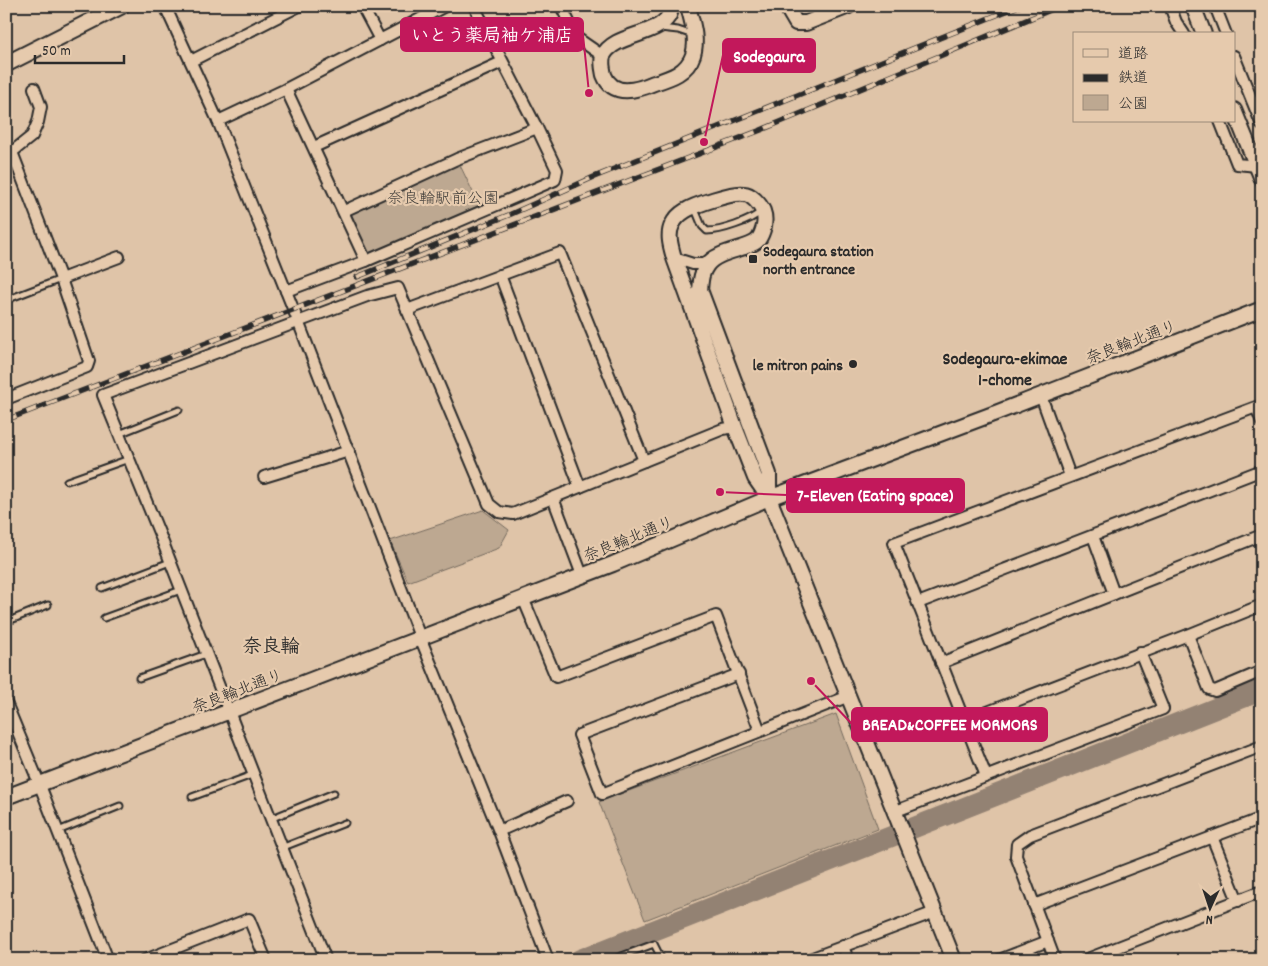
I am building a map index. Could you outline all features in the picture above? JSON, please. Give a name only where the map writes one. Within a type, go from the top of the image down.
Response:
[{"type":"main road","points":[[6,64],[121,6]]},
{"type":"street","points":[[165,6],[218,122],[286,291],[548,960]]},
{"type":"street","points":[[191,61],[299,6]]},
{"type":"street","points":[[362,6],[380,40]]},
{"type":"street","points":[[218,122],[286,89],[445,6]]},
{"type":"street","points":[[286,291],[366,261],[555,180],[557,170],[474,6]]},
{"type":"street","points":[[561,6],[577,38],[603,56]]},
{"type":"street","points":[[671,6],[668,18],[654,28],[616,43],[603,56],[602,69],[606,80],[615,87],[627,91],[635,91],[678,75],[688,66],[693,56],[695,35],[688,6]]},
{"type":"street","points":[[786,6],[796,23],[806,23],[849,6]]},
{"type":"street","points":[[1170,6],[1176,22],[1183,32]]},
{"type":"street","points":[[1193,6],[1203,32]]},
{"type":"street","points":[[1215,6],[1225,32]]},
{"type":"street","points":[[1236,60],[1258,106],[1262,125]]},
{"type":"street","points":[[314,148],[502,62]]},
{"type":"street","points":[[6,400],[87,367],[90,360],[61,279],[9,154],[32,136],[38,122],[41,107],[34,88]]},
{"type":"street","points":[[286,89],[366,261]]},
{"type":"street","points":[[1236,115],[1260,169]]},
{"type":"street","points":[[1220,122],[1237,164],[1260,169]]},
{"type":"street","points":[[344,211],[457,159],[537,128]]},
{"type":"street","points":[[769,498],[769,474],[700,290],[701,275],[708,264],[719,256],[757,240],[762,232],[765,220],[762,210],[754,199],[746,194],[736,194],[686,210],[672,226],[669,235],[670,244],[755,478],[769,498],[896,811],[954,960]]},
{"type":"street","points":[[407,310],[560,253],[644,461]]},
{"type":"street","points":[[61,279],[119,257]]},
{"type":"street","points":[[674,258],[693,264],[708,264]]},
{"type":"street","points":[[500,275],[580,487]]},
{"type":"street","points":[[326,960],[103,395],[298,321],[367,296],[398,288],[489,504],[499,512],[513,514],[722,429],[735,427]]},
{"type":"street","name":"奈良輪北通り","points":[[6,797],[582,575],[769,498],[1041,396],[1262,309]]},
{"type":"street","points":[[1041,396],[1070,476]]},
{"type":"street","points":[[986,776],[894,543],[1256,407],[1262,422]]},
{"type":"street","points":[[264,477],[349,451]]},
{"type":"street","points":[[918,604],[1262,470]]},
{"type":"street","points":[[553,498],[582,575]]},
{"type":"street","points":[[942,662],[1262,535]]},
{"type":"street","points":[[1093,536],[1114,594]]},
{"type":"street","points":[[523,598],[556,677],[716,616],[760,731]]},
{"type":"street","points":[[964,720],[1262,605]]},
{"type":"street","points":[[1188,635],[1209,689],[1215,691],[1262,671]]},
{"type":"street","points":[[896,811],[1163,709],[1140,652]]},
{"type":"street","points":[[739,674],[579,735],[602,794],[849,696]]},
{"type":"street","points":[[6,703],[40,783],[108,960]]},
{"type":"street","points":[[1055,960],[1016,856],[1016,844],[1030,835],[1262,746]]},
{"type":"street","points":[[499,831],[567,802]]},
{"type":"street","points":[[1034,905],[1262,818]]},
{"type":"street","points":[[1212,837],[1238,900]]},
{"type":"street","points":[[1086,960],[1262,892]]},
{"type":"street","points":[[808,960],[935,912]]},
{"type":"street","points":[[145,960],[249,919],[266,960]]},
{"type":"street","points":[[999,960],[1048,942]]},
{"type":"street","points":[[843,946],[848,960]]},
{"type":"lane","points":[[654,28],[678,30],[695,35]]},
{"type":"lane","points":[[695,207],[702,226],[707,231],[715,231],[755,217],[762,210]]},
{"type":"lane","points":[[6,300],[61,279]]},
{"type":"lane","points":[[119,434],[179,410]]},
{"type":"lane","points":[[67,481],[129,459]]},
{"type":"lane","points":[[102,588],[170,561]]},
{"type":"lane","points":[[104,618],[181,590]]},
{"type":"lane","points":[[6,622],[48,605]]},
{"type":"lane","points":[[139,678],[206,654]]},
{"type":"lane","points":[[192,797],[252,775]]},
{"type":"lane","points":[[270,820],[334,793]]},
{"type":"lane","points":[[58,831],[120,806]]},
{"type":"lane","points":[[281,848],[345,823]]},
{"type":"lane","points":[[611,960],[654,944],[662,960]]},
{"type":"green space","name":"奈良輪駅前公園","points":[[457,159],[482,211],[366,261],[344,211]]},
{"type":"green space","points":[[483,510],[509,530],[499,548],[408,582],[390,541]]},
{"type":"green space","points":[[836,714],[878,829],[645,920],[599,802]]},
{"type":"waterway","points":[[579,960],[1262,690]]},
{"type":"railway","points":[[357,277],[511,214],[594,177],[1019,6]]},
{"type":"railway","points":[[6,420],[761,130],[1060,6]]},
{"type":"place","name":"いとう薬局袖ケ浦店","points":[[589,93]]},
{"type":"place","name":"Sodegaura","points":[[704,142]]},
{"type":"place","name":"Sodegaura station north entrance","points":[[753,259]]},
{"type":"place","name":"le mitron pains","points":[[853,364]]},
{"type":"place","name":"7-Eleven (Eating space)","points":[[720,492]]},
{"type":"place","name":"BREAD&COFFEE MORMORS","points":[[811,681]]},
{"type":"district","name":"Sodegaura-ekimae 1-chome","points":[[1005,368]]},
{"type":"district","name":"奈良輪","points":[[271,645]]}]
